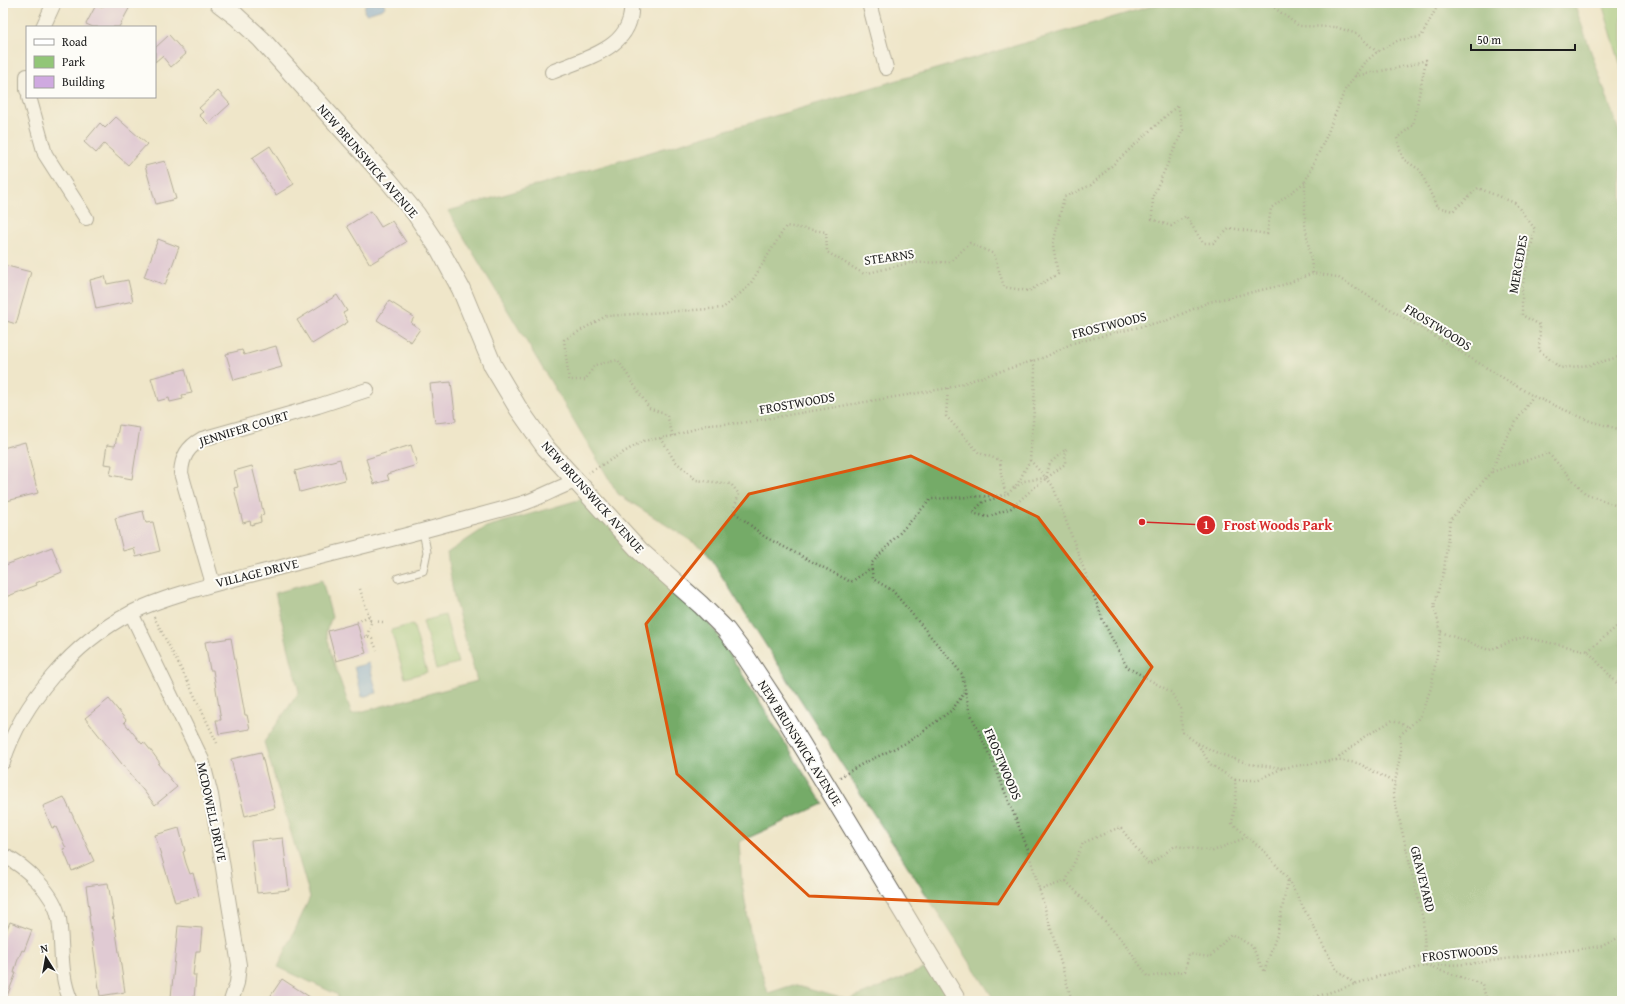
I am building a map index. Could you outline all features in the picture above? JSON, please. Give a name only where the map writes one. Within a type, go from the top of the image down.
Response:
[{"type":"street","points":[[43,26],[54,3]]},
{"type":"street","name":"NEW BRUNSWICK AVENUE","points":[[219,3],[236,16],[261,40],[388,180],[416,214],[440,250],[460,289],[493,366],[518,408],[546,448],[640,552],[700,604],[726,630],[744,654],[779,707],[957,1001]]},
{"type":"street","points":[[552,72],[609,48],[621,38],[629,25],[632,11],[631,3]]},
{"type":"street","points":[[869,3],[886,68]]},
{"type":"street","points":[[29,98],[45,154],[86,218]]},
{"type":"street","name":"JENNIFER COURT","points":[[213,584],[181,473],[182,462],[186,452],[193,444],[202,439],[318,406],[367,390]]},
{"type":"street","name":"VILLAGE DRIVE","points":[[3,762],[9,742],[20,722],[33,701],[48,682],[85,644],[102,630],[131,613],[171,597],[213,584],[423,531],[527,501],[576,481]]},
{"type":"street","name":"MCDOWELL DRIVE","points":[[131,613],[202,760],[208,781],[239,965],[237,983],[231,1001]]},
{"type":"street","points":[[3,855],[16,862],[34,877],[54,905],[59,917],[63,974],[67,992],[71,1001]]},
{"type":"lane","points":[[398,578],[423,571],[427,552],[423,531]]},
{"type":"path","points":[[1268,3],[1299,26],[1336,27],[1357,34],[1377,52]]},
{"type":"path","points":[[1313,273],[1305,224],[1305,182],[1326,137],[1345,90],[1364,63],[1377,52],[1398,40],[1421,37],[1439,3]]},
{"type":"path","name":"MERCEDES","points":[[1355,76],[1407,66],[1426,60],[1413,125],[1397,138],[1403,159],[1420,170],[1437,207],[1453,211],[1478,188],[1515,203],[1535,230],[1522,288],[1522,315],[1540,325],[1539,350],[1560,368],[1590,365],[1622,356]]},
{"type":"path","name":"STEARNS","points":[[674,436],[667,415],[649,408],[618,360],[595,365],[585,380],[569,380],[564,340],[606,316],[723,308],[749,286],[786,226],[826,232],[827,252],[864,274],[909,263],[950,262],[970,243],[994,254],[1004,287],[1029,291],[1058,274],[1053,245],[1064,197],[1091,185],[1178,105],[1183,130],[1153,196],[1152,219],[1171,226],[1186,216],[1203,243],[1213,243],[1230,228],[1267,234],[1271,208],[1305,182]]},
{"type":"path","name":"FROSTWOODS","points":[[576,481],[599,465],[643,441],[674,436],[707,425],[741,423],[948,388],[1045,357],[1073,343],[1168,320],[1209,302],[1282,285],[1313,273],[1337,277],[1533,396],[1590,421],[1622,430]]},
{"type":"path","points":[[1007,495],[1018,483],[1030,460],[1034,409],[1035,367],[1032,361]]},
{"type":"path","points":[[948,388],[946,416],[979,453],[1000,460],[1000,474],[1007,495]]},
{"type":"path","points":[[1335,760],[1364,737],[1393,720],[1409,727],[1420,717],[1431,688],[1441,632],[1434,606],[1444,570],[1450,520],[1491,472],[1508,434],[1533,396]]},
{"type":"path","points":[[661,438],[674,460],[696,480],[731,484],[739,494],[732,511],[766,537],[851,582],[871,568]]},
{"type":"path","points":[[1066,449],[1065,464],[1011,508],[988,517],[972,513],[983,502],[1007,495],[1024,481],[1046,478],[1050,463],[1066,449]]},
{"type":"path","points":[[1491,472],[1548,453],[1585,493],[1622,508]]},
{"type":"path","points":[[1030,460],[1053,486],[1104,623],[1127,668],[1171,692],[1181,709],[1182,732],[1197,743],[1215,752],[1250,764],[1283,768],[1335,760],[1358,763],[1395,783]]},
{"type":"path","name":"FROSTWOODS","points":[[1007,495],[931,499],[871,564],[871,568],[873,580],[892,590],[962,674],[969,710],[995,767],[1027,847],[1072,1001]]},
{"type":"path","points":[[360,589],[370,621],[367,636]]},
{"type":"path","points":[[154,616],[217,743]]},
{"type":"path","points":[[357,622],[369,616]]},
{"type":"path","points":[[370,621],[383,622]]},
{"type":"path","points":[[1588,650],[1622,622]]},
{"type":"path","points":[[1441,632],[1489,650],[1523,637],[1588,650],[1622,689]]},
{"type":"path","points":[[361,638],[367,636]]},
{"type":"path","points":[[367,636],[372,639],[377,650]]},
{"type":"path","points":[[829,790],[839,778],[864,763],[908,742],[952,710],[965,692]]},
{"type":"path","name":"GRAVEYARD","points":[[1409,727],[1399,736],[1401,750],[1393,793],[1423,919],[1426,966]]},
{"type":"path","points":[[1197,743],[1210,764],[1235,780],[1257,780],[1283,768]]},
{"type":"path","points":[[1235,780],[1236,798],[1232,823],[1266,853],[1288,879],[1336,969],[1355,984]]},
{"type":"path","points":[[1039,890],[1066,881],[1083,843],[1120,827],[1149,865],[1175,846],[1213,851],[1247,837]]},
{"type":"path","points":[[1066,881],[1123,941],[1148,977],[1185,971],[1189,954],[1210,957],[1231,934],[1252,946],[1264,972],[1277,934],[1288,879]]},
{"type":"path","name":"FROSTWOODS","points":[[1303,1001],[1386,974],[1426,966],[1468,964],[1602,946],[1622,936]]},
{"type":"path","points":[[1426,966],[1482,984],[1487,1001]]},
{"type":"highlighted area","points":[[911,456],[1038,517],[1152,667],[998,904],[809,896],[677,774],[646,624],[749,494]]},
{"type":"green space","points":[[1162,3],[1574,3],[1622,140],[1622,1001],[995,1001],[705,550],[618,494],[448,211]]},
{"type":"green space","points":[[1602,3],[1622,3],[1622,70]]},
{"type":"green space","points":[[585,498],[714,629],[823,804],[739,842],[742,883],[751,936],[768,993],[793,985],[849,1000],[928,967],[953,1001],[337,1001],[338,995],[278,967],[310,897],[264,742],[299,692],[275,593],[322,580],[332,617],[326,632],[333,660],[352,714],[477,681],[454,598],[447,553],[486,527]]},
{"type":"green space","points":[[445,615],[458,663],[436,669],[423,621]]},
{"type":"green space","points":[[413,624],[427,672],[405,678],[391,630]]},
{"type":"water","points":[[371,3],[384,3],[385,7],[367,14],[364,12],[365,5]]},
{"type":"water","points":[[369,663],[377,693],[362,697],[354,667]]},
{"type":"building","points":[[105,3],[132,3],[120,26],[91,26],[86,24],[96,5],[102,8]]},
{"type":"building","points":[[169,35],[186,54],[171,67],[162,56],[156,61],[156,47]]},
{"type":"building","points":[[218,91],[230,104],[208,124],[199,115],[203,112],[199,108]]},
{"type":"building","points":[[116,117],[147,144],[128,165],[104,144],[96,153],[84,142],[100,123],[105,128]]},
{"type":"building","points":[[270,146],[294,184],[276,195],[252,158]]},
{"type":"building","points":[[165,161],[176,199],[156,204],[145,166]]},
{"type":"building","points":[[371,211],[381,227],[392,221],[406,242],[370,264],[347,226]]},
{"type":"building","points":[[158,239],[179,247],[165,285],[144,277]]},
{"type":"building","points":[[3,265],[31,272],[16,324],[3,320]]},
{"type":"building","points":[[105,276],[107,284],[128,280],[133,301],[96,309],[90,280]]},
{"type":"building","points":[[337,295],[347,311],[343,313],[348,322],[312,344],[297,320]]},
{"type":"building","points":[[389,301],[414,317],[411,323],[420,329],[411,342],[377,320]]},
{"type":"building","points":[[276,346],[282,367],[234,380],[226,354],[242,350],[244,355]]},
{"type":"building","points":[[185,369],[192,393],[182,395],[183,399],[170,402],[169,398],[158,401],[151,378]]},
{"type":"building","points":[[451,382],[456,421],[435,423],[430,384]]},
{"type":"building","points":[[119,425],[140,428],[132,479],[110,475],[112,465],[104,464],[107,445],[115,446]]},
{"type":"building","points":[[25,442],[38,493],[3,502],[3,448]]},
{"type":"building","points":[[411,445],[417,465],[387,474],[389,480],[374,484],[366,459]]},
{"type":"building","points":[[340,459],[345,480],[300,492],[295,471]]},
{"type":"building","points":[[252,466],[264,515],[260,516],[261,522],[251,525],[250,521],[243,523],[234,488],[238,487],[234,471]]},
{"type":"building","points":[[143,511],[146,523],[153,522],[160,551],[136,557],[134,548],[123,551],[115,518]]},
{"type":"building","points":[[52,547],[62,572],[36,583],[37,585],[3,598],[3,566]]},
{"type":"building","points":[[357,623],[366,653],[336,661],[328,631]]},
{"type":"building","points":[[231,638],[245,715],[247,715],[250,729],[219,734],[216,720],[221,720],[213,670],[210,670],[205,642]]},
{"type":"building","points":[[109,699],[126,720],[124,722],[142,744],[144,742],[160,763],[158,764],[177,787],[155,805],[85,718]]},
{"type":"building","points":[[261,752],[275,808],[245,816],[231,759]]},
{"type":"building","points":[[64,797],[94,861],[72,871],[63,849],[66,848],[56,827],[52,828],[43,806]]},
{"type":"building","points":[[179,828],[185,851],[183,852],[186,863],[190,874],[193,873],[199,896],[175,902],[155,835]]},
{"type":"building","points":[[283,838],[289,890],[257,893],[251,841]]},
{"type":"building","points":[[108,883],[114,918],[112,918],[114,919],[125,992],[100,996],[86,886]]},
{"type":"building","points":[[10,922],[32,930],[24,951],[22,950],[17,962],[14,973],[16,973],[5,1001],[3,1001],[3,938]]},
{"type":"building","points":[[178,926],[202,928],[200,951],[196,951],[193,975],[196,975],[194,999],[171,997]]},
{"type":"building","points":[[282,979],[316,1001],[267,1001]]},
{"type":"place","name":"Frost Woods Park","points":[[1142,522]]}]
